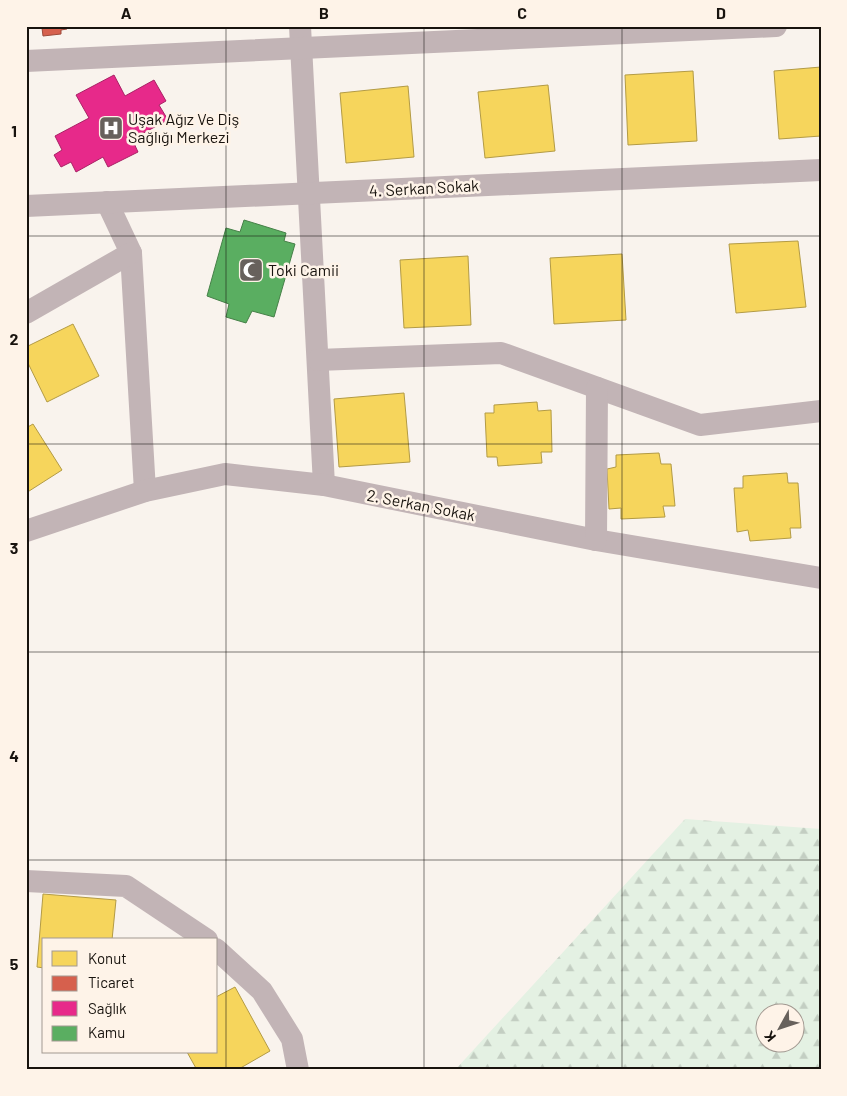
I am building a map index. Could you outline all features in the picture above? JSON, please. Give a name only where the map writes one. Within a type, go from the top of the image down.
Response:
[{"type":"street","points":[[300,26],[324,485]]},
{"type":"street","points":[[26,61],[776,26]]},
{"type":"street","name":"4. Serkan Sokak","points":[[26,206],[820,173]]},
{"type":"street","points":[[107,202],[131,253],[145,490]]},
{"type":"street","points":[[26,313],[131,253]]},
{"type":"street","points":[[318,360],[501,354],[700,425],[821,411]]},
{"type":"street","points":[[596,540],[597,388]]},
{"type":"street","name":"2. Serkan Sokak","points":[[26,531],[145,490],[226,474],[324,485],[596,540],[821,578]]},
{"type":"street","points":[[26,881],[126,886],[204,938]]},
{"type":"street","points":[[218,951],[262,990],[292,1039],[298,1070]]},
{"type":"green space","points":[[685,819],[821,829],[821,1070],[455,1070]]},
{"type":"building: Konut","points":[[821,67],[821,136],[779,139],[774,71]]},
{"type":"building: Konut","points":[[693,71],[697,141],[628,145],[625,75]]},
{"type":"building: Konut","points":[[548,85],[555,151],[485,158],[478,92]]},
{"type":"building: Konut","points":[[408,86],[414,157],[346,163],[340,93]]},
{"type":"building: Konut","points":[[798,241],[806,307],[736,313],[729,244]]},
{"type":"building: Konut","points":[[622,254],[626,320],[554,324],[550,258]]},
{"type":"building: Konut","points":[[468,256],[471,325],[404,328],[400,260]]},
{"type":"building: Konut","points":[[73,324],[99,376],[47,402],[26,359],[26,347]]},
{"type":"building: Konut","points":[[404,393],[410,462],[339,467],[334,399]]},
{"type":"building: Konut","points":[[537,402],[538,411],[551,410],[552,452],[541,452],[542,463],[498,466],[497,457],[487,457],[485,413],[494,413],[494,405]]},
{"type":"building: Konut","points":[[33,424],[62,470],[26,493],[26,428]]},
{"type":"building: Konut","points":[[659,453],[661,464],[671,464],[675,506],[663,506],[665,517],[621,519],[621,508],[609,509],[607,469],[616,467],[616,455]]},
{"type":"building: Konut","points":[[787,473],[788,483],[798,483],[801,528],[790,528],[791,538],[750,541],[748,530],[737,532],[734,488],[743,488],[743,476]]},
{"type":"building: Konut","points":[[43,894],[116,900],[112,938],[42,938],[42,968],[37,967]]},
{"type":"building: Konut","points":[[235,987],[270,1051],[237,1070],[197,1070],[188,1054],[218,1054],[218,996]]},
{"type":"building: Ticaret","points":[[35,26],[66,26],[67,29],[61,30],[61,34],[43,36],[42,28],[35,28]]},
{"type":"building: Sağlık","name":"Uşak Ağız Ve Diş Sağlığı Merkezi","points":[[114,75],[125,96],[154,80],[166,101],[159,105],[168,120],[132,139],[138,152],[108,167],[103,157],[76,172],[71,162],[61,167],[54,155],[62,150],[55,136],[89,118],[76,95]]},
{"type":"building: Kamu","name":"Toki Camii","points":[[244,220],[286,233],[284,241],[295,244],[274,317],[252,311],[246,323],[226,317],[229,304],[207,296],[226,228],[240,232]]},
{"type":"place","name":"Uşak Ağız Ve Diş Sağlığı Merkezi","points":[[111,128]]},
{"type":"place","name":"Toki Camii","points":[[251,270]]}]
